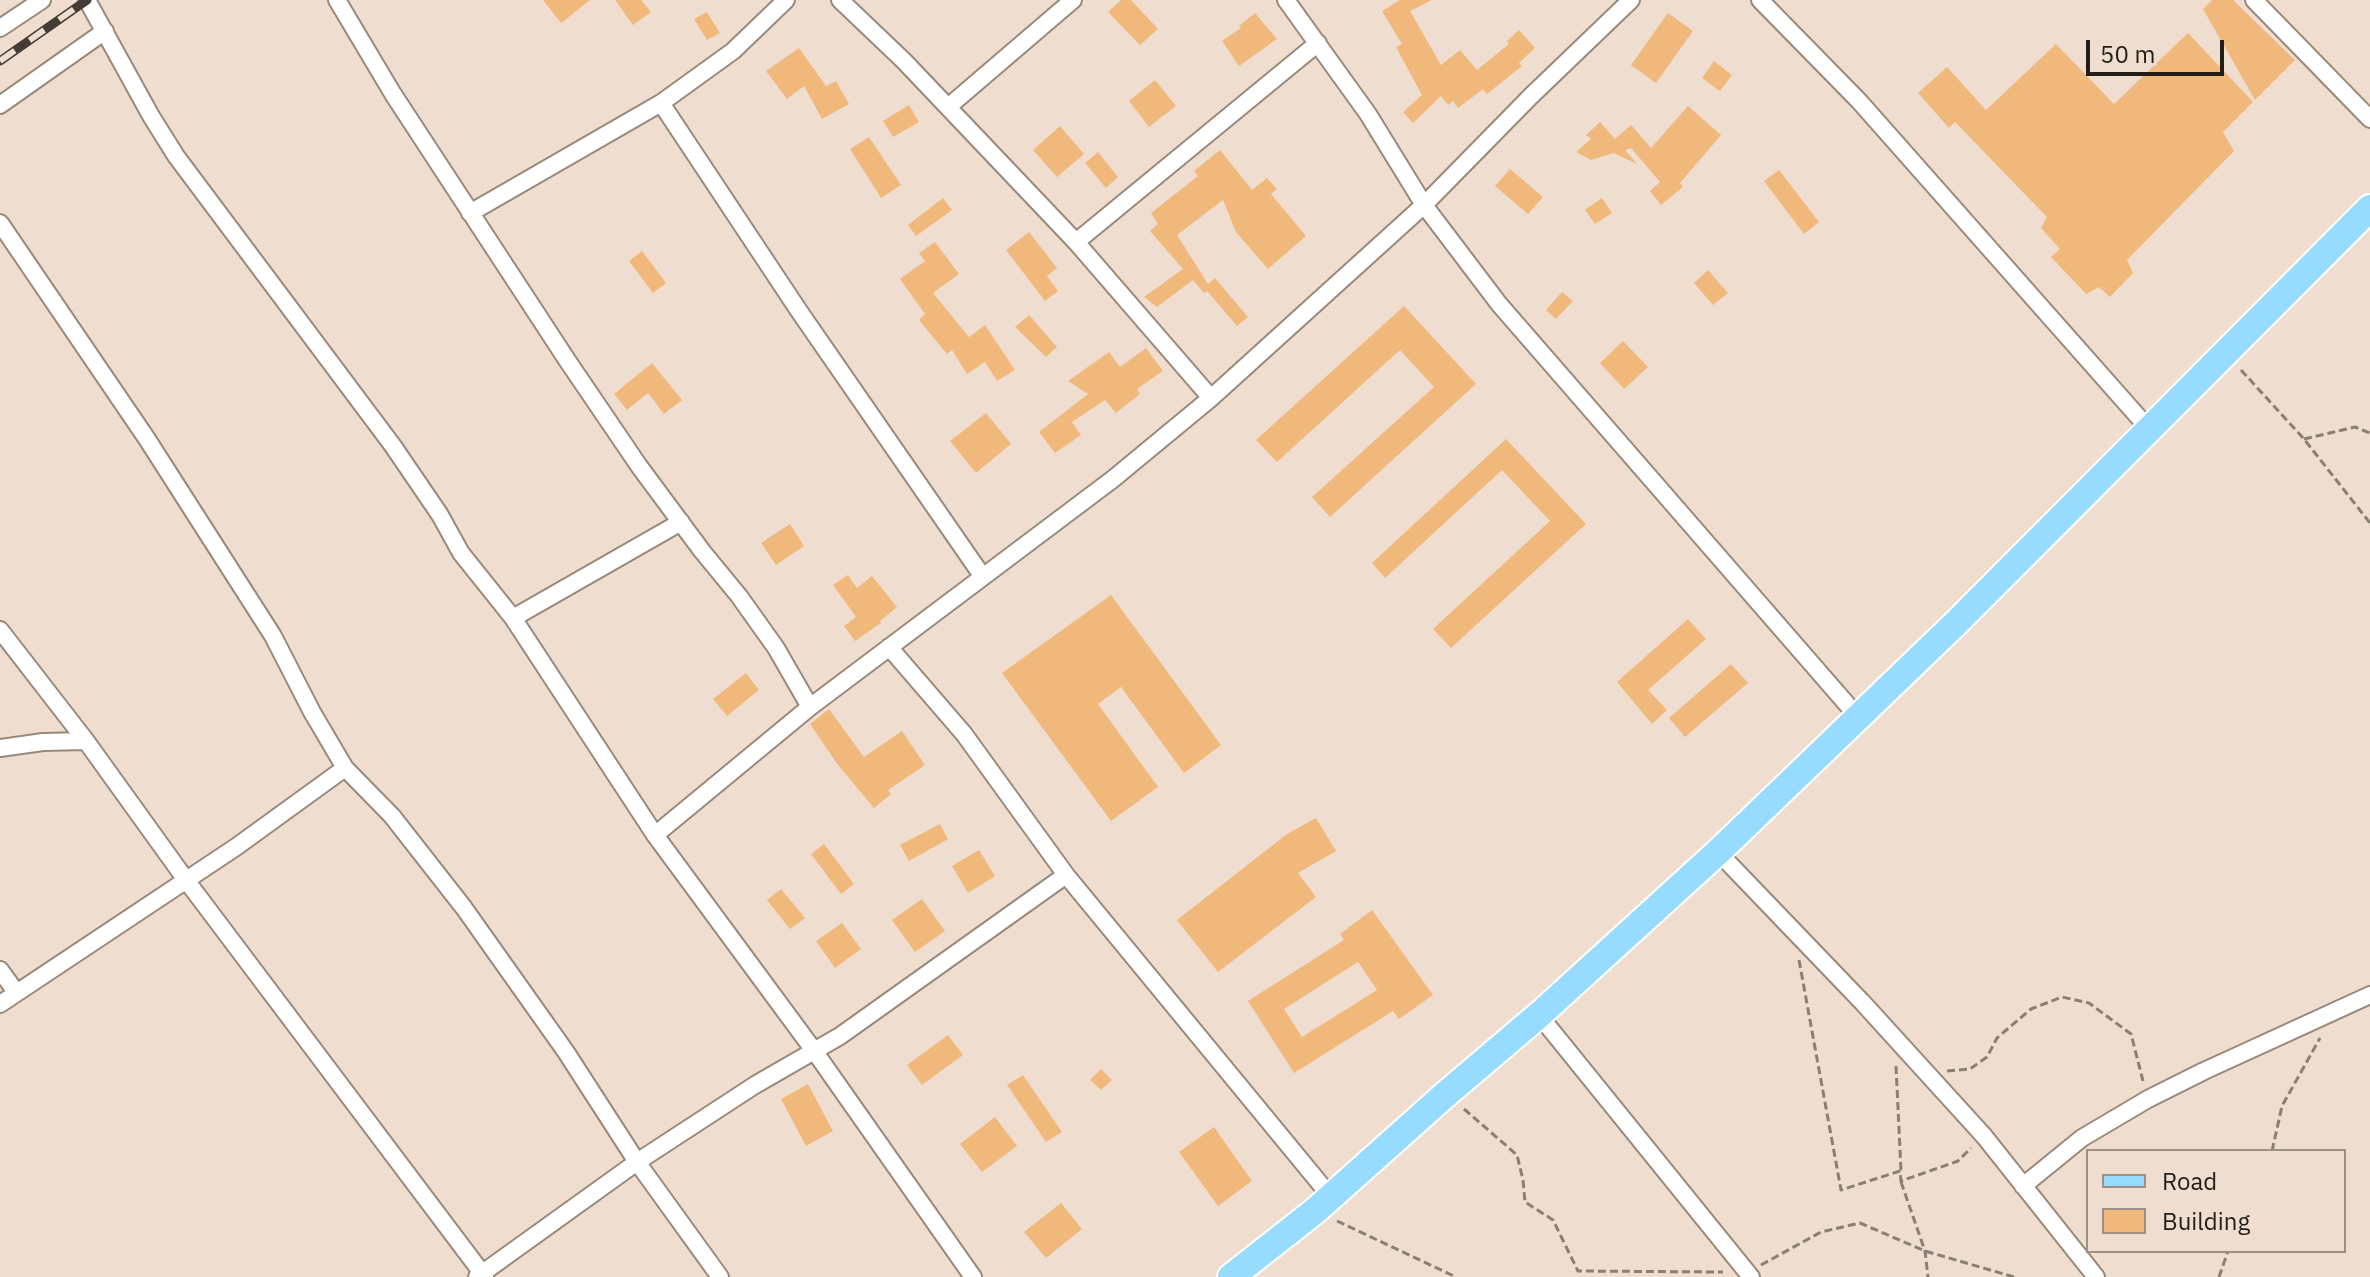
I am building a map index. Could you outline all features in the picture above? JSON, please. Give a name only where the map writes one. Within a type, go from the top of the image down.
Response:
[{"type":"main road","points":[[1231,1277],[1323,1204],[1539,1015],[1718,852],[1955,624],[2370,208]]},
{"type":"street","points":[[0,28],[42,0]]},
{"type":"street","points":[[87,0],[176,156],[342,377],[440,515],[461,553],[513,618],[655,835],[815,1052],[973,1277]]},
{"type":"street","points":[[337,0],[470,213],[639,466],[776,648],[810,707]]},
{"type":"street","points":[[470,213],[661,103],[733,51],[786,0]]},
{"type":"street","points":[[840,0],[904,61],[1076,242],[1211,398]]},
{"type":"street","points":[[948,107],[1073,0]]},
{"type":"street","points":[[1286,0],[1377,127],[1424,205],[1499,304],[1858,717]]},
{"type":"street","points":[[655,835],[810,707],[1113,479],[1211,398],[1424,205],[1631,0]]},
{"type":"street","points":[[1760,0],[1859,101],[2149,429]]},
{"type":"street","points":[[2254,0],[2370,119]]},
{"type":"street","points":[[0,105],[105,31]]},
{"type":"street","points":[[1076,242],[1318,43]]},
{"type":"street","points":[[661,103],[799,311],[983,577]]},
{"type":"street","points":[[0,223],[154,450],[273,636],[345,768],[392,816],[464,908],[566,1052],[637,1162],[720,1277]]},
{"type":"street","points":[[513,618],[681,522]]},
{"type":"street","points":[[0,630],[86,741],[481,1276],[637,1162],[755,1085],[815,1052],[1066,875]]},
{"type":"street","points":[[889,647],[964,734],[1066,875],[1323,1204]]},
{"type":"street","points":[[0,748],[43,742],[86,741]]},
{"type":"street","points":[[0,1004],[236,847],[345,768]]},
{"type":"street","points":[[1718,852],[1984,1136],[2096,1277]]},
{"type":"street","points":[[0,970],[16,992]]},
{"type":"street","points":[[2023,1186],[2082,1138],[2148,1099],[2370,995]]},
{"type":"street","points":[[1539,1015],[1750,1275]]},
{"type":"path","points":[[2225,352],[2304,439],[2370,523]]},
{"type":"path","points":[[2304,439],[2355,427],[2370,433]]},
{"type":"path","points":[[1793,929],[1841,1190],[1900,1171],[1925,1251],[1928,1277]]},
{"type":"path","points":[[1927,1073],[1970,1069],[1987,1057],[1997,1038],[2031,1009],[2062,997],[2089,1003],[2131,1034],[2148,1099]]},
{"type":"path","points":[[2272,1149],[2282,1106],[2319,1042],[2323,1016]]},
{"type":"path","points":[[1894,1039],[1901,1181]]},
{"type":"path","points":[[1446,1094],[1517,1155],[1525,1202],[1553,1220],[1578,1271],[1750,1275],[1821,1232],[1860,1223],[1925,1251],[2014,1277]]},
{"type":"path","points":[[1901,1181],[1958,1161],[1984,1136]]},
{"type":"path","points":[[1323,1204],[1456,1277]]},
{"type":"path","points":[[2219,1277],[2227,1253]]},
{"type":"building","points":[[543,0],[590,0],[561,23]]},
{"type":"building","points":[[615,0],[641,0],[651,12],[633,25]]},
{"type":"building","points":[[1121,0],[1131,0],[1158,29],[1140,45],[1108,12]]},
{"type":"building","points":[[1400,0],[1432,0],[1410,11],[1441,65],[1460,50],[1477,70],[1509,44],[1507,41],[1519,30],[1535,48],[1519,63],[1522,66],[1487,94],[1483,89],[1458,108],[1453,101],[1448,105],[1441,96],[1413,123],[1403,112],[1422,95],[1396,47],[1402,44],[1382,11]]},
{"type":"building","points":[[2212,0],[2233,0],[2295,60],[2255,100],[2203,9]]},
{"type":"building","points":[[707,12],[720,33],[707,40],[694,19]]},
{"type":"building","points":[[1255,13],[1277,39],[1239,66],[1222,41]]},
{"type":"building","points":[[1668,13],[1693,31],[1656,83],[1631,65]]},
{"type":"building","points":[[2188,33],[2253,102],[2223,132],[2234,151],[2127,260],[2133,273],[2110,297],[2099,287],[2086,294],[2051,257],[2060,249],[2041,228],[2047,217],[1955,122],[1949,128],[1918,93],[1947,67],[1986,110],[2056,44],[2114,104]]},
{"type":"building","points":[[799,48],[826,86],[836,81],[849,104],[822,119],[804,86],[787,99],[766,71]]},
{"type":"building","points":[[1714,61],[1732,75],[1720,91],[1702,78]]},
{"type":"building","points":[[1155,80],[1176,106],[1149,127],[1129,101]]},
{"type":"building","points":[[909,105],[919,122],[893,137],[883,121]]},
{"type":"building","points":[[1688,106],[1721,135],[1680,183],[1683,187],[1661,205],[1650,191],[1660,182],[1631,148],[1625,150],[1637,164],[1613,153],[1591,160],[1576,152],[1591,139],[1586,135],[1600,122],[1615,139],[1631,125],[1651,148]]},
{"type":"building","points":[[1060,126],[1084,154],[1057,177],[1033,150]]},
{"type":"building","points":[[869,137],[901,185],[881,198],[850,149]]},
{"type":"building","points":[[1220,150],[1252,190],[1267,178],[1277,189],[1271,194],[1306,236],[1268,269],[1236,232],[1223,200],[1177,235],[1208,284],[1215,278],[1248,317],[1237,326],[1207,291],[1204,293],[1193,280],[1157,307],[1144,297],[1183,269],[1150,231],[1158,224],[1151,213],[1198,176],[1194,171]]},
{"type":"building","points":[[1098,152],[1118,177],[1106,188],[1085,163]]},
{"type":"building","points":[[1510,169],[1543,197],[1528,214],[1495,186]]},
{"type":"building","points":[[1779,170],[1819,222],[1804,234],[1764,181]]},
{"type":"building","points":[[943,198],[952,210],[916,236],[908,225]]},
{"type":"building","points":[[1602,198],[1612,213],[1595,224],[1585,210]]},
{"type":"building","points":[[1029,232],[1057,268],[1047,276],[1058,291],[1045,301],[1006,250]]},
{"type":"building","points":[[935,242],[959,274],[933,293],[969,337],[985,325],[1015,370],[997,381],[985,362],[967,374],[952,350],[947,354],[919,320],[925,314],[900,279],[925,261],[919,253]]},
{"type":"building","points":[[642,251],[666,283],[653,293],[629,261]]},
{"type":"building","points":[[1708,270],[1728,293],[1713,305],[1694,283]]},
{"type":"building","points":[[1562,292],[1573,301],[1556,319],[1546,310]]},
{"type":"building","points":[[1404,306],[1476,384],[1330,517],[1312,497],[1434,387],[1400,350],[1277,462],[1256,440]]},
{"type":"building","points":[[1029,315],[1057,347],[1046,357],[1015,327]]},
{"type":"building","points":[[1623,341],[1648,367],[1624,389],[1600,363]]},
{"type":"building","points":[[1146,348],[1163,371],[1137,389],[1140,394],[1116,413],[1105,400],[1072,422],[1081,435],[1055,453],[1039,432],[1088,394],[1068,381],[1109,352],[1120,367]]},
{"type":"building","points":[[652,363],[682,400],[664,414],[648,393],[627,410],[614,394]]},
{"type":"building","points":[[986,413],[1011,444],[976,473],[950,441]]},
{"type":"building","points":[[1506,439],[1586,524],[1451,648],[1433,629],[1550,521],[1502,470],[1385,578],[1372,563]]},
{"type":"building","points":[[790,524],[804,546],[776,565],[761,543]]},
{"type":"building","points":[[848,575],[857,588],[872,576],[897,607],[855,641],[844,626],[856,617],[833,585]]},
{"type":"building","points":[[1111,595],[1221,745],[1184,773],[1121,687],[1098,704],[1158,787],[1111,821],[1002,673]]},
{"type":"building","points":[[1688,619],[1706,639],[1648,690],[1667,710],[1652,724],[1617,682]]},
{"type":"building","points":[[1731,664],[1748,683],[1685,737],[1669,718]]},
{"type":"building","points":[[746,673],[759,690],[727,716],[713,699]]},
{"type":"building","points":[[829,709],[864,757],[902,731],[925,765],[888,790],[891,794],[874,808],[838,765],[810,724]]},
{"type":"building","points":[[1316,818],[1336,851],[1298,873],[1316,897],[1218,972],[1177,920],[1287,834]]},
{"type":"building","points":[[940,824],[948,839],[909,861],[900,845]]},
{"type":"building","points":[[824,844],[854,884],[841,894],[811,854]]},
{"type":"building","points":[[979,850],[995,876],[968,893],[952,866]]},
{"type":"building","points":[[781,889],[805,918],[790,929],[767,900]]},
{"type":"building","points":[[922,899],[945,931],[915,952],[892,920]]},
{"type":"building","points":[[1372,910],[1433,995],[1399,1019],[1393,1011],[1294,1073],[1248,1001],[1344,940],[1340,934]],"holes":[[[1358,962],[1377,990],[1302,1037],[1284,1009]]]},
{"type":"building","points":[[842,923],[861,949],[835,968],[816,941]]},
{"type":"building","points":[[948,1035],[963,1055],[922,1085],[907,1065]]},
{"type":"building","points":[[1101,1069],[1112,1080],[1101,1090],[1090,1080]]},
{"type":"building","points":[[1023,1075],[1062,1132],[1046,1142],[1007,1085]]},
{"type":"building","points":[[808,1084],[833,1131],[806,1146],[781,1099]]},
{"type":"building","points":[[995,1117],[1017,1146],[982,1172],[960,1144]]},
{"type":"building","points":[[1214,1127],[1252,1181],[1218,1206],[1179,1152]]},
{"type":"building","points":[[1061,1203],[1082,1229],[1046,1258],[1024,1232]]},
{"type":"railway","points":[[0,61],[87,0]]}]
